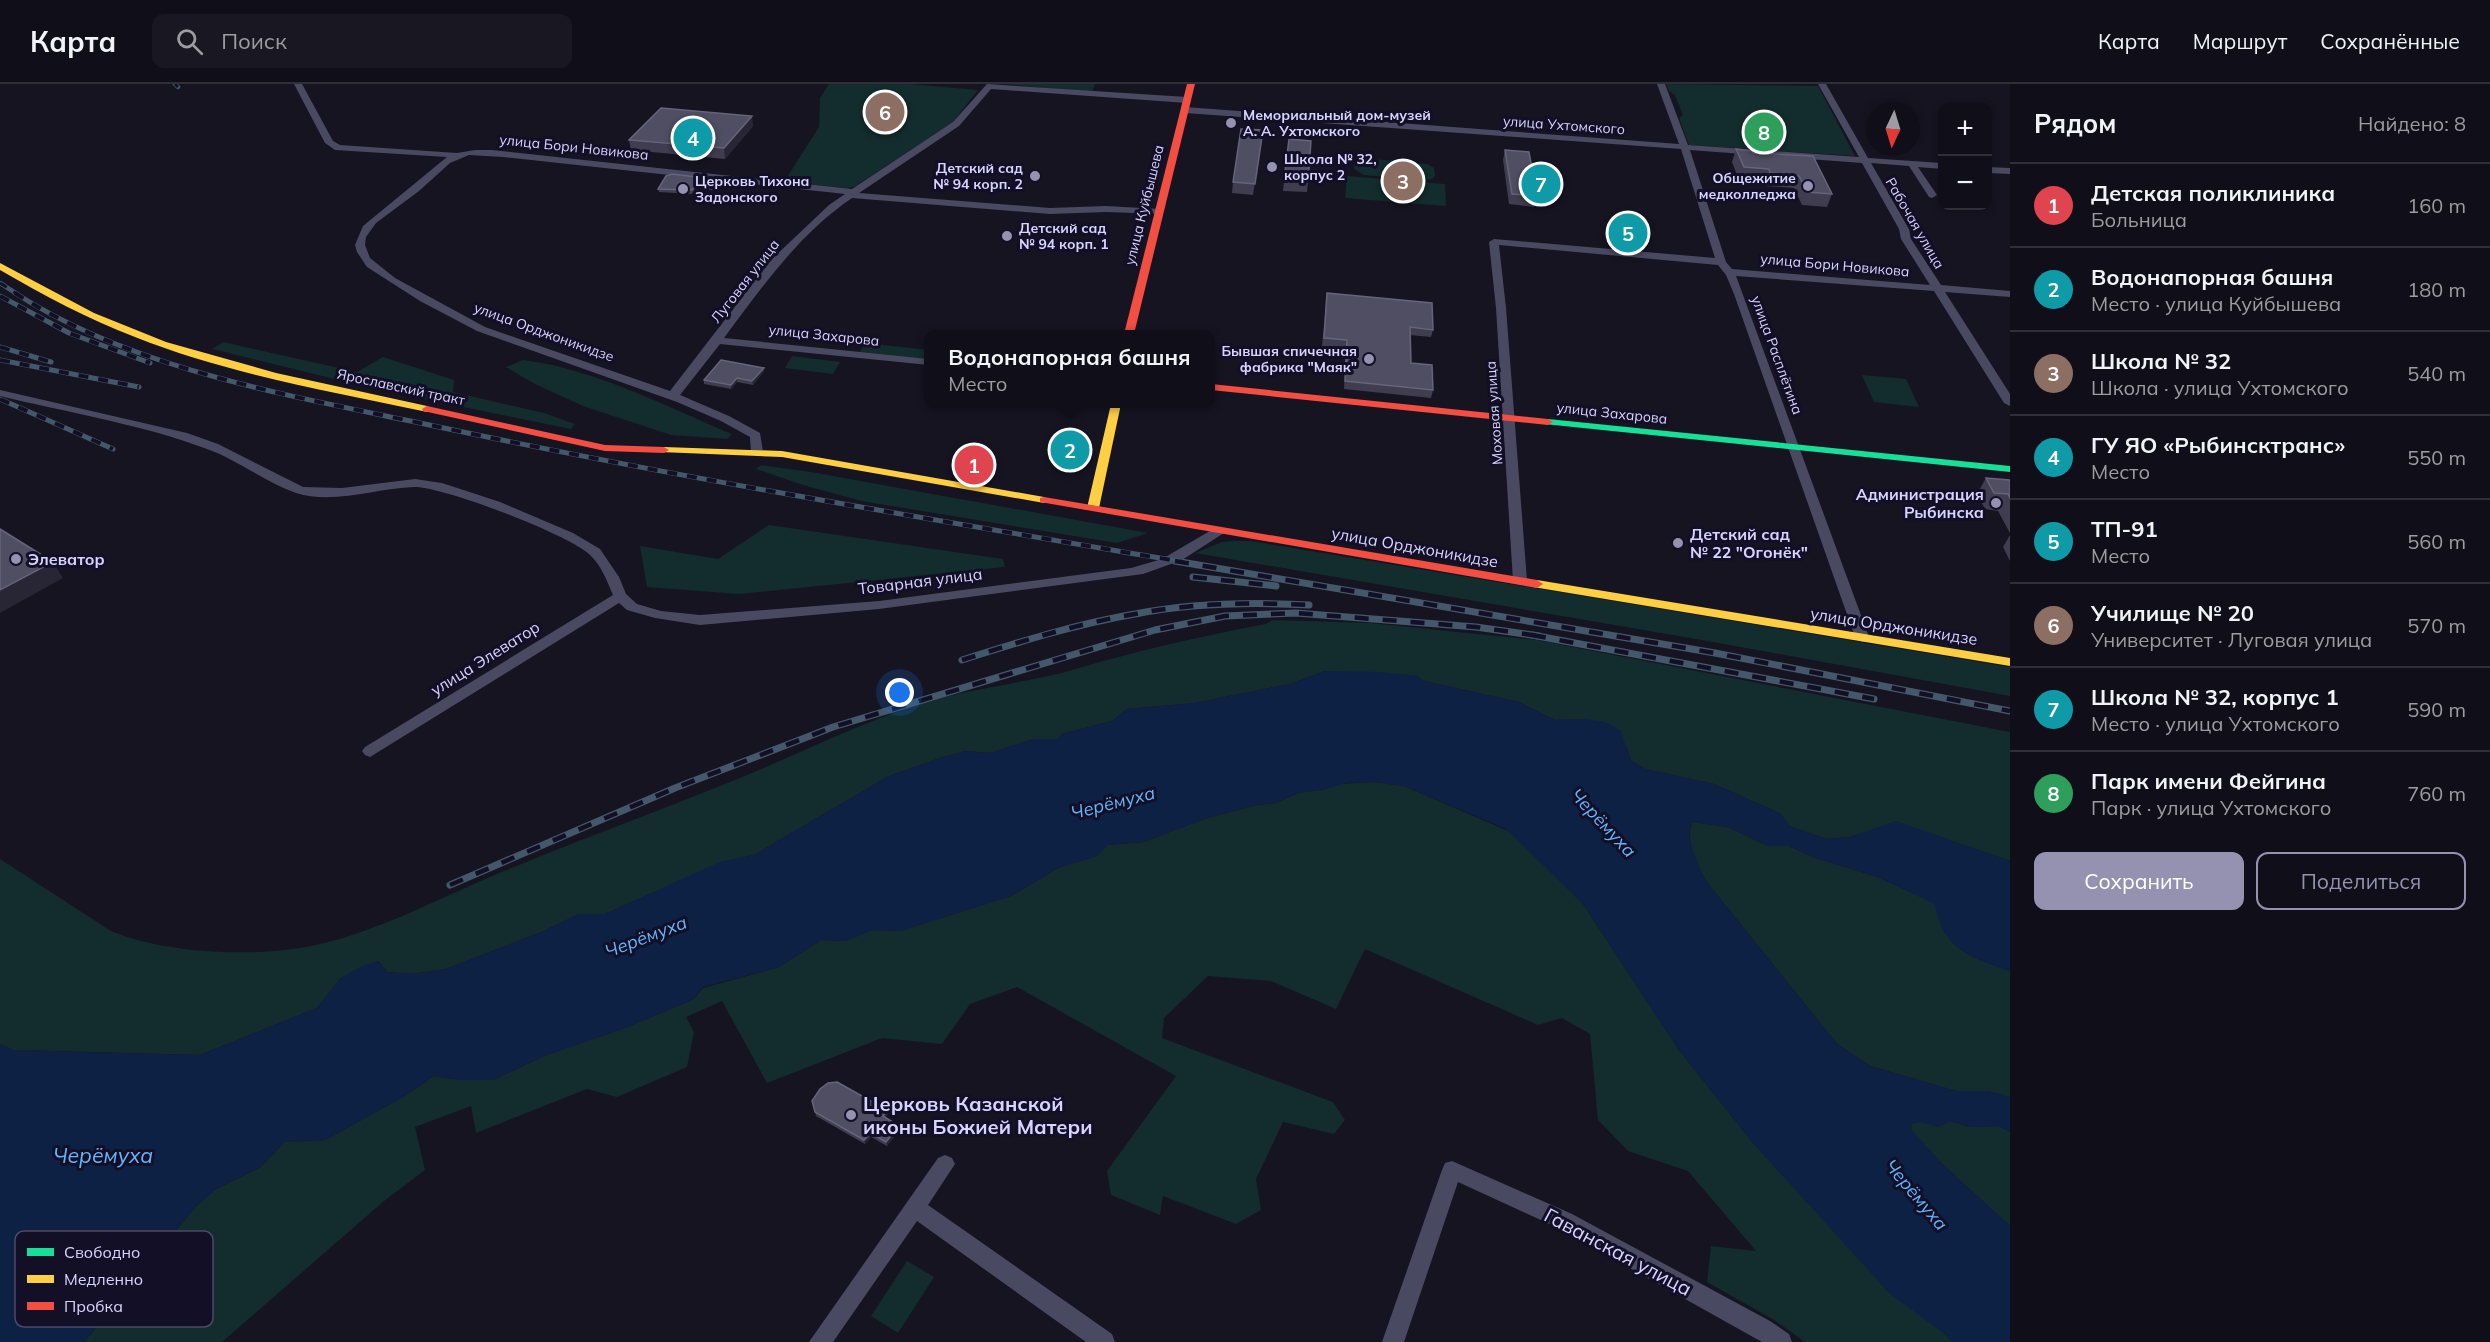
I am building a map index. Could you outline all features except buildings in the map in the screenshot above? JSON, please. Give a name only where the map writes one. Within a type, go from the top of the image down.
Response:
[{"type":"street","points":[[298,84],[329,142],[338,148],[456,155]]},
{"type":"street","name":"улица Куйбышева","points":[[1130,330],[1191,84]]},
{"type":"street","name":"улица Расплётина","points":[[1661,84],[1721,262],[1729,272],[1739,294],[1862,638]]},
{"type":"street","name":"Рабочая улица","points":[[1822,84],[1904,229],[1911,248],[1940,289],[2010,403]]},
{"type":"street","name":"улица Ухтомского","points":[[990,85],[1186,105],[1683,147],[1938,166]]},
{"type":"street","name":"Луговая улица","points":[[672,396],[683,385],[782,254],[822,216],[851,193],[956,124],[990,85]]},
{"type":"street","name":"улица Орджоникидзе","points":[[470,152],[456,155],[371,222],[361,239],[360,248],[364,258],[393,281],[446,312],[482,329],[672,396],[747,430],[756,436],[757,452]]},
{"type":"street","name":"улица Бори Новикова","points":[[470,152],[851,193],[1050,211],[1113,209],[1160,212]]},
{"type":"street","points":[[1912,164],[1932,195]]},
{"type":"street","points":[[1992,170],[2010,171]]},
{"type":"street","name":"Моховая улица","points":[[1520,581],[1494,243],[1721,262]]},
{"type":"street","name":"Ярославский тракт","points":[[0,266],[48,296],[123,329],[186,352],[258,372],[605,448],[757,452],[815,460]]},
{"type":"street","name":"улица Бори Новикова","points":[[1729,272],[2010,294]]},
{"type":"street","name":"улица Захарова","points":[[716,340],[924,361]]},
{"type":"street","name":"улица Захарова","points":[[1215,387],[2010,469]]},
{"type":"street","points":[[0,393],[183,436],[214,447],[300,490],[323,493],[416,483],[438,486],[495,505],[568,536],[595,552],[612,577],[620,596]]},
{"type":"street","points":[[1093,508],[1115,408]]},
{"type":"street","name":"улица Орджоникидзе","points":[[815,460],[1220,531],[2010,662]]},
{"type":"street","name":"Товарная улица","points":[[620,596],[632,607],[660,615],[700,620],[879,605],[1149,569],[1198,547],[1220,531]]},
{"type":"street","name":"улица Элеватор","points":[[370,752],[620,596]]},
{"type":"street","points":[[820,1342],[945,1164]]},
{"type":"street","name":"Гаванская улица","points":[[1393,1342],[1452,1170],[1565,1221],[1762,1329],[1780,1342]]},
{"type":"street","points":[[915,1207],[1104,1342]]},
{"type":"green space","points":[[829,84],[910,84],[978,90],[952,123],[854,187],[784,182],[819,127],[820,98]]},
{"type":"green space","points":[[1003,84],[1095,84],[1092,92]]},
{"type":"green space","points":[[1666,84],[1818,86],[1855,156],[1689,145],[1679,118],[1683,115],[1675,95],[1669,91]]},
{"type":"green space","points":[[1363,158],[1427,164],[1434,168],[1435,176],[1432,179],[1423,180],[1364,175],[1354,169],[1355,160]]},
{"type":"green space","points":[[1347,176],[1445,184],[1446,206],[1345,198]]},
{"type":"green space","points":[[223,342],[357,372],[383,357],[454,380],[453,392],[544,413],[575,424],[571,429],[379,390],[212,349]]},
{"type":"green space","points":[[865,343],[924,349],[924,358],[860,352]]},
{"type":"green space","points":[[792,356],[840,362],[833,374],[785,368]]},
{"type":"green space","points":[[523,360],[577,371],[603,380],[732,434],[727,439],[671,435],[583,406],[535,384],[506,367]]},
{"type":"green space","points":[[1862,375],[1906,379],[1919,407],[1874,402]]},
{"type":"green space","points":[[761,465],[1148,533],[1117,543],[861,501],[756,469]]},
{"type":"green space","points":[[769,525],[1003,559],[1005,567],[739,594],[647,587],[640,546],[718,559]]},
{"type":"green space","points":[[1251,541],[2010,667],[2010,696],[1702,640],[1195,553],[1222,542]]},
{"type":"green space","points":[[1272,620],[1370,623],[1537,640],[2010,732],[2010,861],[1896,822],[1850,837],[1826,839],[1789,826],[1781,814],[1714,784],[1645,769],[1631,761],[1626,746],[1585,719],[1555,720],[1519,702],[1423,681],[1418,676],[1325,671],[1290,684],[1195,703],[1127,709],[1112,721],[1062,734],[1057,739],[1034,739],[990,753],[966,751],[940,758],[889,776],[754,855],[720,863],[605,914],[579,914],[542,932],[446,969],[411,974],[387,972],[378,961],[341,978],[317,1008],[200,1055],[13,1050],[0,1044],[0,859],[111,931],[133,939],[184,949],[240,952],[267,952],[316,945],[362,932],[408,914],[527,862],[735,780],[848,731],[916,705],[956,694],[1056,674],[1218,633],[1266,624]]},
{"type":"green space","points":[[1374,782],[1404,786],[1513,833],[1583,904],[1679,1050],[1754,1144],[1804,1198],[1953,1342],[1805,1342],[1774,1320],[1707,1282],[1711,1246],[1756,1251],[1688,1171],[1628,1151],[1598,1120],[1590,1034],[1562,1018],[1538,1025],[1365,949],[1336,1009],[1271,981],[1208,976],[1164,1018],[1162,1038],[1333,1102],[1345,1120],[1334,1134],[1283,1122],[1256,1179],[1261,1210],[1236,1224],[1163,1196],[1160,1215],[1111,1195],[1107,1171],[1176,1076],[1017,987],[970,1004],[942,1044],[882,1038],[767,1083],[722,1001],[686,1017],[694,1032],[687,1067],[617,1097],[587,1089],[476,1133],[471,1106],[415,1127],[425,1170],[384,1201],[222,1342],[84,1342],[96,1327],[213,1327],[213,1231],[176,1231],[197,1205],[216,1189],[261,1167],[284,1142],[325,1140],[403,1097],[434,1076],[460,1080],[493,1080],[544,1056],[630,1026],[694,999],[703,988],[779,967],[821,940],[845,941],[872,930],[900,931],[1011,896],[1058,868],[1096,856],[1107,845],[1143,842],[1204,819],[1256,805],[1276,803],[1298,793],[1326,789],[1338,784]]},
{"type":"green space","points":[[1692,822],[1728,827],[1768,846],[1789,846],[1813,857],[1878,877],[1936,904],[1939,920],[1952,942],[1971,956],[2010,971],[2010,1097],[1987,1091],[1956,1091],[1870,1066],[1837,1044],[1705,880],[1691,844]]},
{"type":"green space","points":[[1921,1121],[1938,1127],[1950,1121],[1970,1127],[1998,1126],[2010,1132],[2010,1226],[1942,1164],[1913,1133],[1910,1128],[1913,1123]]},
{"type":"green space","points":[[907,1261],[934,1277],[898,1333],[871,1316]]},
{"type":"water","name":"Черёмуха","points":[[1325,671],[1380,672],[1418,676],[1423,681],[1519,702],[1555,720],[1585,719],[1605,722],[1620,730],[1631,761],[1645,769],[1714,784],[1781,814],[1790,826],[1826,839],[1850,837],[1896,821],[2010,861],[2010,971],[1961,950],[1945,932],[1935,904],[1878,877],[1813,857],[1789,846],[1768,846],[1728,827],[1692,822],[1690,829],[1693,851],[1705,880],[1837,1044],[1870,1066],[1956,1091],[1987,1091],[2010,1097],[2010,1132],[1998,1126],[1970,1127],[1950,1121],[1938,1127],[1921,1122],[1913,1123],[1910,1128],[1942,1164],[2010,1226],[2010,1342],[1953,1342],[1890,1294],[1754,1144],[1679,1050],[1583,904],[1506,829],[1404,786],[1374,782],[1345,783],[1326,789],[1298,793],[1276,803],[1256,805],[1204,819],[1143,842],[1107,845],[1097,856],[1058,868],[1011,896],[900,931],[873,930],[845,941],[821,940],[779,967],[703,987],[694,999],[630,1026],[544,1056],[493,1080],[460,1080],[434,1076],[403,1097],[325,1140],[284,1142],[261,1167],[216,1189],[197,1205],[176,1231],[15,1231],[15,1327],[96,1327],[84,1342],[0,1342],[0,1044],[13,1050],[200,1055],[317,1008],[341,978],[360,967],[378,961],[387,972],[411,974],[446,969],[542,932],[579,914],[605,914],[720,862],[754,855],[889,776],[940,758],[966,751],[990,753],[1035,739],[1057,739],[1062,734],[1112,721],[1127,709],[1195,703],[1290,684]]},
{"type":"railway","points":[[175,84],[178,87]]},
{"type":"railway","points":[[0,283],[17,294]]},
{"type":"railway","points":[[15,293],[63,320],[113,343],[166,362],[220,378],[331,405],[625,464],[1183,562]]},
{"type":"railway","points":[[0,296],[69,333],[150,363]]},
{"type":"railway","points":[[0,347],[51,362]]},
{"type":"railway","points":[[0,360],[139,387]]},
{"type":"railway","points":[[0,399],[113,449]]},
{"type":"railway","points":[[1175,561],[1715,653],[2010,711]]},
{"type":"railway","points":[[1193,577],[1276,586]]},
{"type":"railway","points":[[962,660],[1069,628],[1156,610],[1222,604],[1309,605]]},
{"type":"railway","points":[[450,885],[675,788],[833,727],[1155,630],[1225,616],[1296,613],[1476,627],[1532,635]]},
{"type":"railway","points":[[1532,635],[1539,636]]},
{"type":"railway","points":[[1532,635],[1874,699]]},
{"type":"traffic: fast","points":[[1548,422],[2010,469]]},
{"type":"traffic: slow","points":[[0,266],[91,315],[162,344],[276,376],[427,409]]},
{"type":"traffic: slow","points":[[1093,508],[1115,408]]},
{"type":"traffic: slow","points":[[664,450],[782,454],[1044,500]]},
{"type":"traffic: slow","points":[[1537,584],[2010,662]]},
{"type":"traffic: jam","points":[[1130,330],[1191,84]]},
{"type":"traffic: jam","points":[[1215,387],[1548,422]]},
{"type":"traffic: jam","points":[[427,409],[605,448],[664,450]]},
{"type":"traffic: jam","points":[[1044,500],[1537,584]]},
{"type":"place","name":"Училище № 20","points":[[885,112]]},
{"type":"place","name":"Мемориальный дом-музей А. А. Ухтомского","points":[[1231,123]]},
{"type":"place","name":"Парк имени Фейгина","points":[[1764,132]]},
{"type":"place","name":"ГУ ЯО «Рыбинсктранс»","points":[[693,138]]},
{"type":"place","name":"Школа № 32, корпус 2","points":[[1272,167]]},
{"type":"place","name":"Детский сад № 94 корп. 2","points":[[1035,176]]},
{"type":"place","name":"Школа № 32","points":[[1403,181]]},
{"type":"place","name":"Школа № 32, корпус 1","points":[[1541,184]]},
{"type":"place","name":"Общежитие медколледжа","points":[[1808,186]]},
{"type":"place","name":"Церковь Тихона Задонского","points":[[683,189]]},
{"type":"place","name":"ТП-91","points":[[1628,233]]},
{"type":"place","name":"Детский сад № 94 корп. 1","points":[[1007,236]]},
{"type":"place","name":"Бывшая спичечная фабрика \"Маяк\"","points":[[1369,359]]},
{"type":"place","name":"Водонапорная башня","points":[[1070,450]]},
{"type":"place","name":"Детская поликлиника","points":[[974,465]]},
{"type":"place","name":"Администрация Рыбинска","points":[[1996,503]]},
{"type":"place","name":"Детский сад № 22 \"Огонёк\"","points":[[1678,543]]},
{"type":"place","name":"Элеватор","points":[[16,559]]},
{"type":"place","name":"Церковь Казанской иконы Божией Матери","points":[[851,1115]]}]
